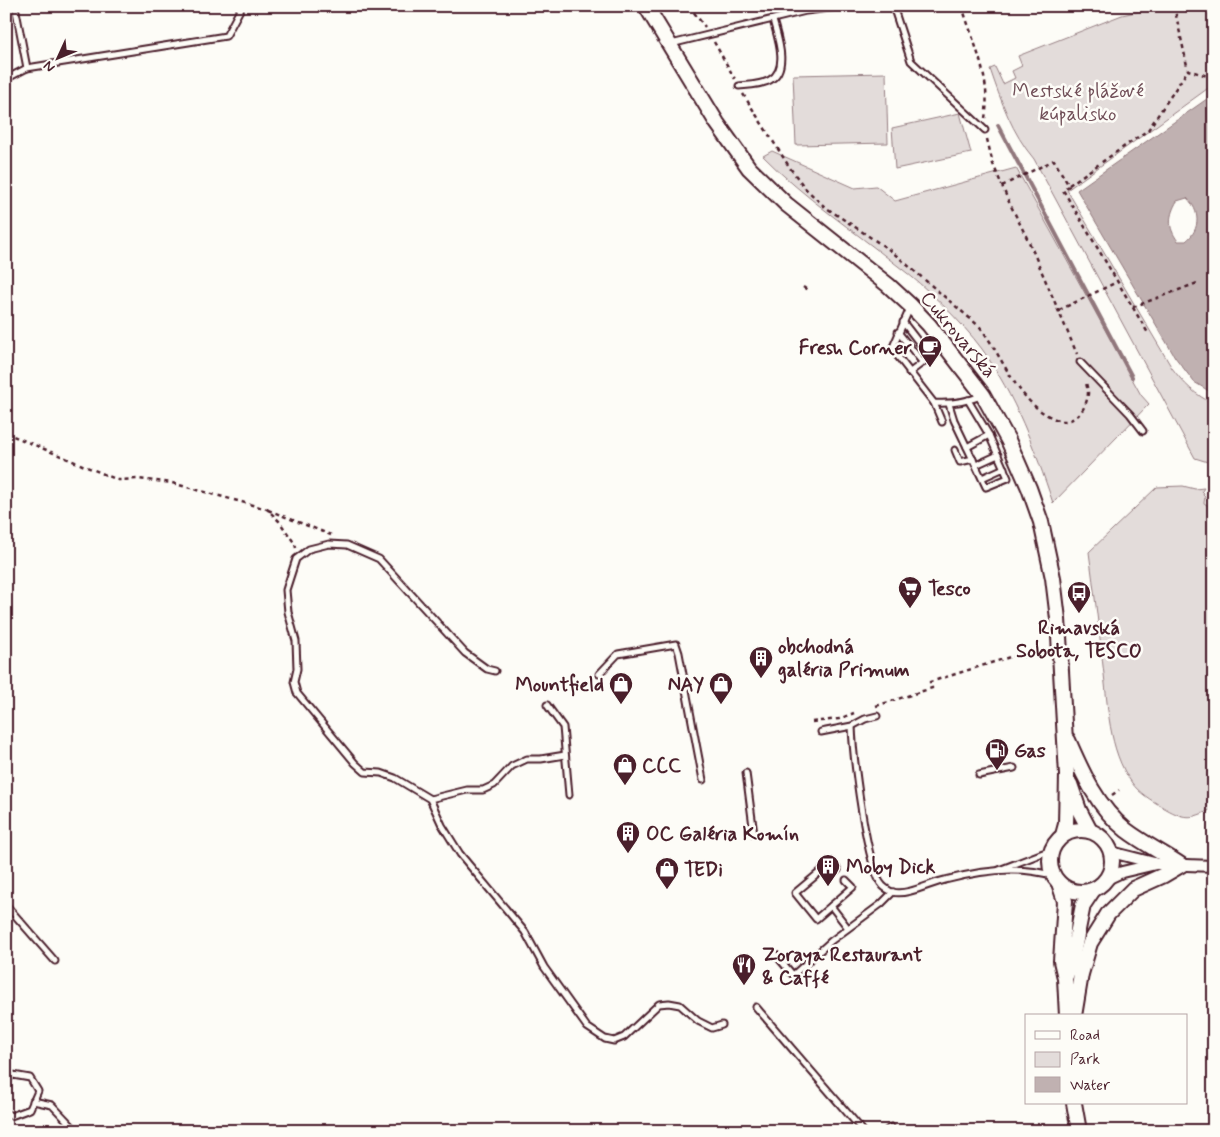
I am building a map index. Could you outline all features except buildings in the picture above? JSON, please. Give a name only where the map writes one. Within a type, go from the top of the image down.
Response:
[{"type":"main road","name":"Cukrovarská","points":[[646,6],[718,123],[750,168],[786,204],[911,306],[929,325],[984,394],[1008,440],[1029,488],[1041,522],[1053,578],[1058,619],[1067,775],[1066,824],[1063,835]]},
{"type":"main road","points":[[1064,732],[1100,804],[1125,829],[1181,865],[1133,889],[1108,914],[1090,943],[1081,974],[1074,1014]]},
{"type":"main road","name":"Cukrovarská","points":[[1067,775],[1079,810],[1090,831],[1100,835],[1107,842],[1112,852]]},
{"type":"main road","points":[[1067,1014],[1065,978],[1060,961],[1065,902],[1050,868],[1049,859],[1051,850],[1063,835],[1081,829],[1090,831]]},
{"type":"main road","points":[[1056,880],[1069,890],[1081,893],[1101,886],[1111,871],[1112,852]]},
{"type":"main road","points":[[1065,978],[1070,964],[1083,905],[1093,890]]},
{"type":"main road","points":[[1074,1104],[1079,1131]]},
{"type":"street","points":[[1112,852],[1158,864],[1214,866]]},
{"type":"street","points":[[1107,879],[1122,872],[1158,864]]},
{"type":"lane","points":[[15,6],[27,68]]},
{"type":"lane","points":[[6,79],[27,68],[226,36],[242,6]]},
{"type":"lane","points":[[670,44],[710,36],[806,11],[846,6]]},
{"type":"lane","points":[[893,6],[911,61],[985,130]]},
{"type":"lane","points":[[739,86],[757,84],[772,79],[780,66],[781,49],[773,20]]},
{"type":"lane","points":[[911,306],[892,349],[934,403],[942,422]]},
{"type":"lane","points":[[903,322],[930,357],[910,373]]},
{"type":"lane","points":[[898,332],[923,363]]},
{"type":"lane","points":[[1080,362],[1130,414],[1143,431]]},
{"type":"lane","points":[[934,403],[949,404],[984,394]]},
{"type":"lane","points":[[949,404],[954,420],[986,487],[1008,478],[989,435],[968,400]]},
{"type":"lane","points":[[967,447],[989,435]]},
{"type":"lane","points":[[955,450],[960,462],[973,459]]},
{"type":"lane","points":[[976,465],[998,455]]},
{"type":"lane","points":[[982,478],[1004,468]]},
{"type":"lane","points":[[495,671],[487,670],[465,652],[379,558],[347,545],[329,544],[309,549],[296,559],[286,590],[288,612],[296,641],[297,668],[294,682],[297,692],[364,772],[381,773],[395,778],[430,799],[442,826],[460,854],[525,932],[544,967],[587,1027],[605,1039],[614,1041],[624,1038],[659,1004],[669,1002],[680,1006],[698,1021],[712,1028],[722,1024]]},
{"type":"lane","points":[[599,674],[618,654],[676,644],[680,653],[703,780]]},
{"type":"lane","points":[[547,705],[563,727],[569,795]]},
{"type":"lane","points":[[821,732],[852,726],[865,719],[877,716]]},
{"type":"lane","points":[[852,726],[868,845],[875,869],[883,886],[893,892],[904,893],[943,880],[980,872],[996,871],[1041,872],[1056,880]]},
{"type":"lane","points":[[430,799],[467,790],[484,790],[494,785],[512,766],[527,759],[565,755]]},
{"type":"lane","points":[[979,775],[1014,768]]},
{"type":"lane","points":[[746,773],[754,834]]},
{"type":"lane","points":[[996,871],[1051,850]]},
{"type":"lane","points":[[838,870],[832,862],[795,893],[816,918],[853,887],[846,880]]},
{"type":"lane","points":[[776,956],[793,975],[848,928],[881,904],[893,892]]},
{"type":"lane","points":[[6,906],[56,961]]},
{"type":"lane","points":[[831,906],[848,928]]},
{"type":"lane","points":[[756,1007],[863,1131]]},
{"type":"lane","points":[[6,1080],[13,1075],[30,1078],[38,1091],[30,1108],[11,1116],[6,1113]]},
{"type":"lane","points":[[33,1101],[52,1105],[73,1127],[74,1131]]},
{"type":"path","points":[[689,6],[710,36],[778,152],[805,188],[825,207],[891,251],[980,327],[991,342],[1016,386],[1035,407],[1056,420],[1070,421],[1079,416],[1085,407],[1088,393],[1085,376],[1059,310],[993,164],[985,130],[987,100],[985,81],[962,6]]},
{"type":"path","points":[[1148,333],[1064,190],[1148,130],[1188,70],[1174,6]]},
{"type":"path","points":[[1188,70],[1214,78]]},
{"type":"path","points":[[1002,186],[1054,160],[1069,186]]},
{"type":"path","points":[[1059,310],[1117,282]]},
{"type":"path","points":[[1133,307],[1200,282]]},
{"type":"path","points":[[803,287],[809,291]]},
{"type":"path","points":[[6,433],[118,480],[139,479],[172,483],[267,509],[326,532],[347,545]]},
{"type":"path","points":[[267,509],[279,521],[296,544],[296,559]]},
{"type":"path","points":[[872,708],[932,688],[930,682],[1010,657],[1052,654]]},
{"type":"path","points":[[812,722],[855,713]]},
{"type":"green space","name":"Mestské plážové kúpalisko","points":[[1163,6],[1214,6],[1214,84],[1067,190],[1172,368],[1190,389],[1214,404],[1214,464],[1195,458],[1034,159],[1013,128],[990,69],[995,67],[1003,84],[1015,78],[1012,71],[1022,66],[1018,56],[1122,15]]},
{"type":"green space","points":[[886,73],[888,143],[796,145],[793,75]]},
{"type":"green space","points":[[960,113],[971,153],[895,169],[892,128]]},
{"type":"green space","points":[[772,151],[855,188],[876,186],[895,201],[1016,168],[1141,395],[1149,404],[1053,503],[1023,423],[1004,385],[982,349],[954,316],[909,274],[812,200],[763,156]]},
{"type":"green space","points":[[1183,486],[1195,489],[1204,488],[1202,491],[1205,497],[1204,503],[1210,507],[1212,500],[1209,496],[1214,489],[1214,808],[1199,815],[1188,817],[1169,811],[1135,787],[1118,756],[1110,726],[1089,552],[1157,487]]},
{"type":"water","points":[[1214,94],[1214,394],[1194,382],[1175,357],[1077,190]],"holes":[[[1187,198],[1196,214],[1196,226],[1186,241],[1178,241],[1172,231],[1170,221],[1172,211],[1177,201]]]},
{"type":"waterway","points":[[998,125],[1132,377]]},
{"type":"place","name":"Fresh Corner","points":[[930,368]]},
{"type":"place","name":"Tesco","points":[[910,609]]},
{"type":"place","name":"Rimavská Sobota, TESCO","points":[[1079,614]]},
{"type":"place","name":"obchodná galéria Primum","points":[[761,679]]},
{"type":"place","name":"Mountfield","points":[[621,705]]},
{"type":"place","name":"NAY","points":[[721,705]]},
{"type":"place","name":"Gas","points":[[997,771]]},
{"type":"place","name":"CCC","points":[[625,786]]},
{"type":"place","name":"OC Galéria Komín","points":[[628,854]]},
{"type":"place","name":"Moby Dick","points":[[828,887]]},
{"type":"place","name":"TEDi","points":[[667,890]]},
{"type":"place","name":"Zoraya Restaurant & Caffé","points":[[744,986]]}]
